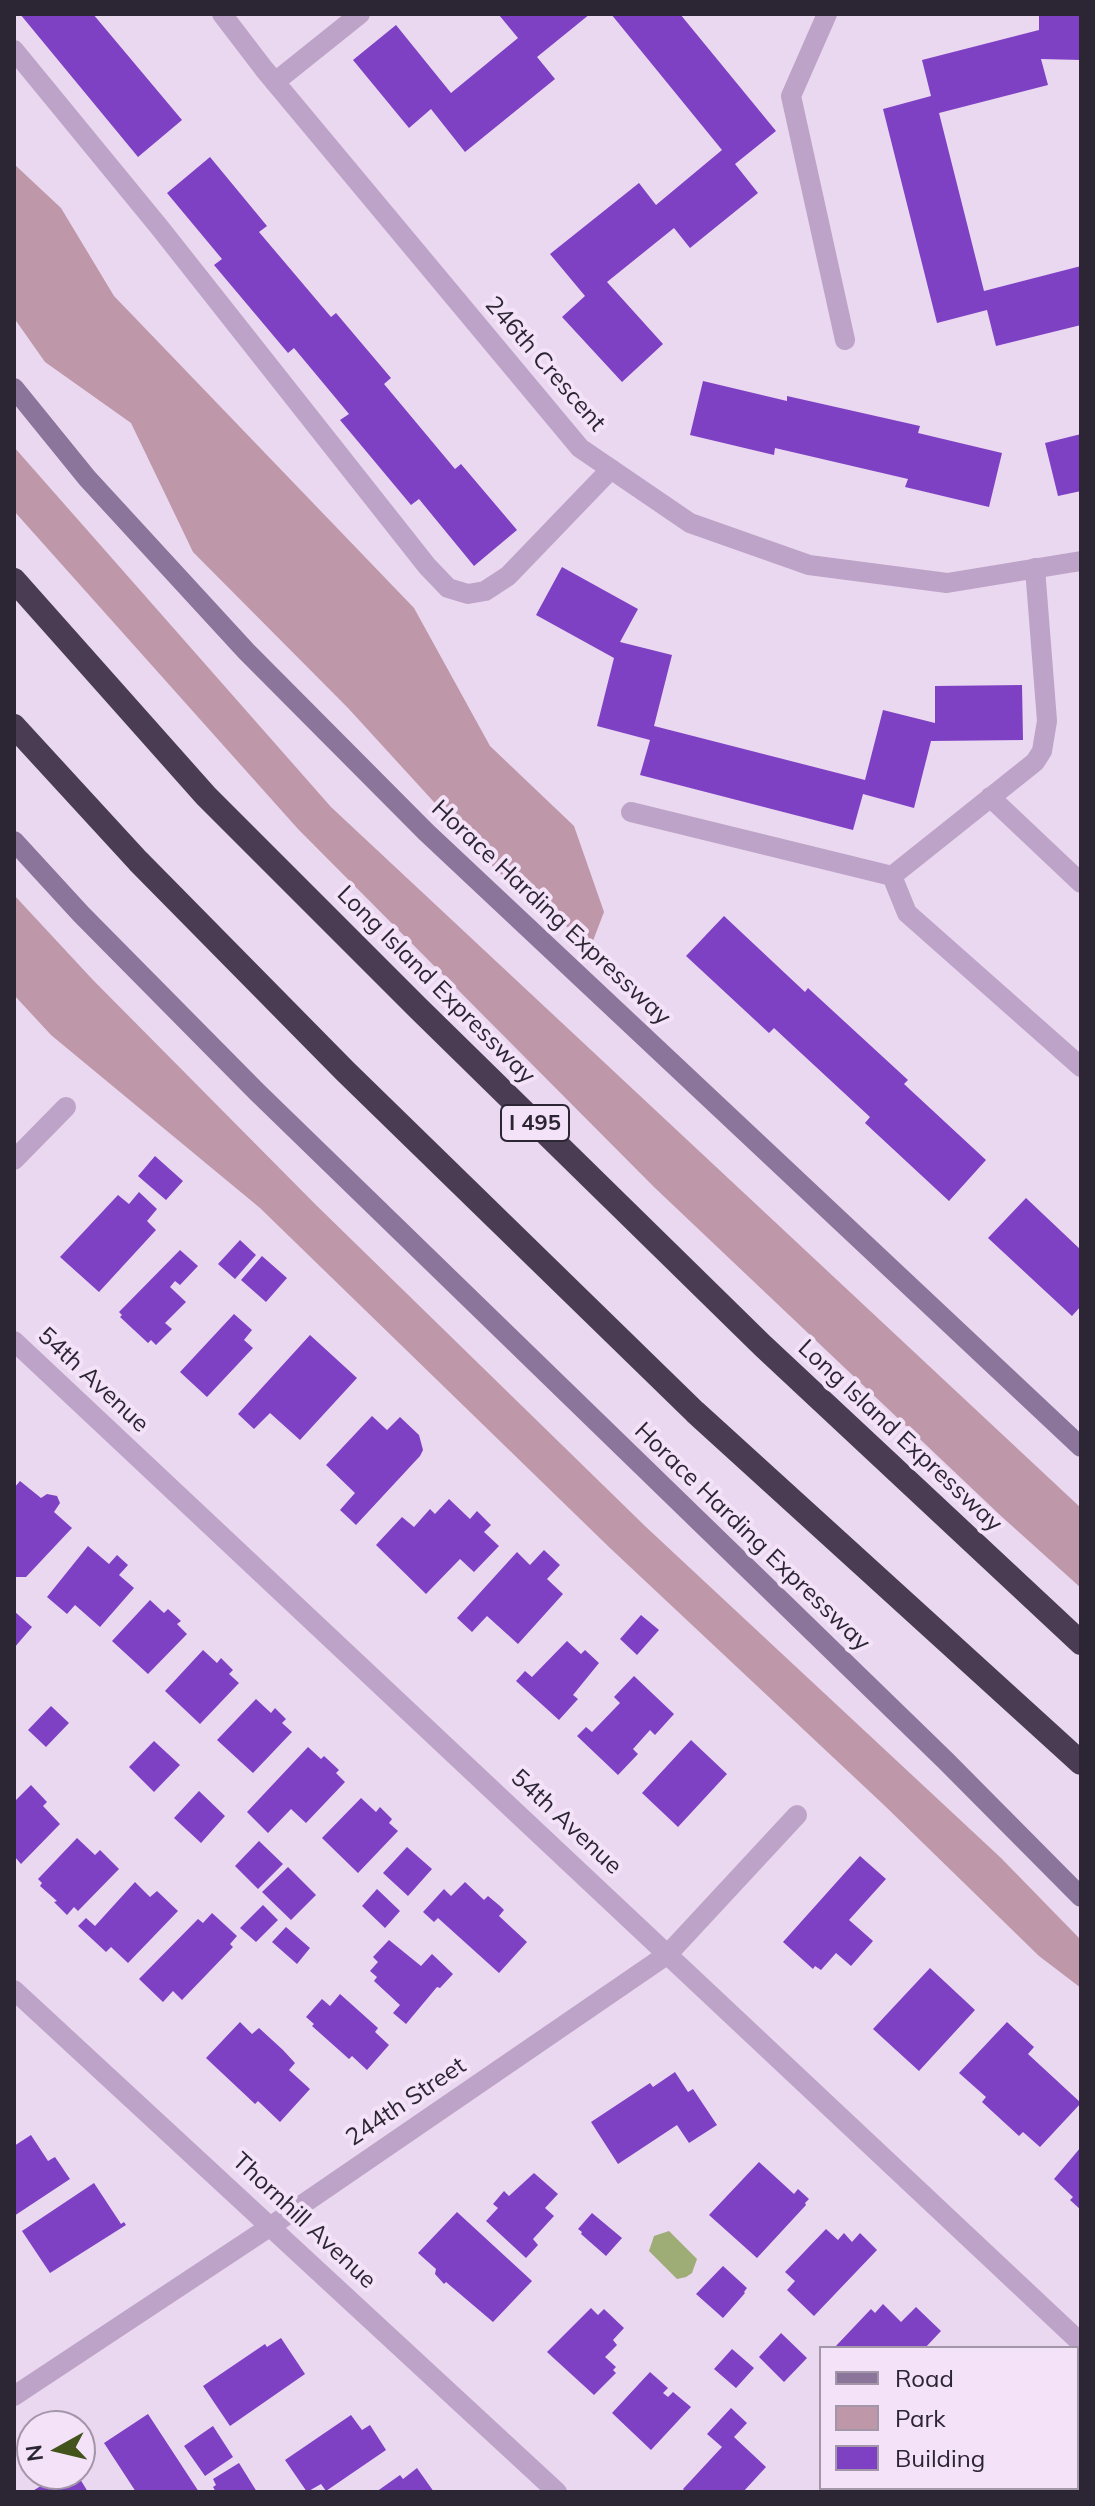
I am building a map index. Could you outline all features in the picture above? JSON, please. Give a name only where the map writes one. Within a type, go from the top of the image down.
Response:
[{"type":"highway","name":"Long Island Expressway","points":[[14,580],[206,796],[418,1008],[763,1346],[1081,1643]]},
{"type":"highway","points":[[14,726],[138,861],[345,1071],[695,1412],[1081,1763]]},
{"type":"main road","name":"Horace Harding Expressway","points":[[14,388],[87,478],[236,639],[426,832],[1081,1447]]},
{"type":"main road","name":"Horace Harding Expressway","points":[[14,841],[81,914],[257,1092],[933,1748],[1081,1897]]},
{"type":"street","name":"246th Crescent","points":[[222,14],[580,448],[690,523],[809,565],[947,583],[1081,561]]},
{"type":"street","points":[[275,82],[360,14]]},
{"type":"street","points":[[827,14],[791,96],[845,340]]},
{"type":"street","points":[[14,50],[160,228],[427,566],[448,588],[468,594],[485,591],[508,576],[611,469]]},
{"type":"street","points":[[892,876],[1035,762],[1042,751],[1047,721],[1035,568]]},
{"type":"street","points":[[990,797],[1081,883]]},
{"type":"street","points":[[631,812],[892,876]]},
{"type":"street","points":[[892,876],[907,913],[1081,1067]]},
{"type":"street","points":[[14,1160],[66,1107]]},
{"type":"street","name":"54th Avenue","points":[[14,1341],[1081,2343]]},
{"type":"street","name":"244th Street","points":[[14,2396],[271,2226],[668,1954],[797,1815]]},
{"type":"street","name":"Thornhill Avenue","points":[[14,1990],[557,2492]]},
{"type":"green space","points":[[14,164],[61,208],[114,296],[414,608],[490,746],[574,826],[604,912],[591,946],[497,871],[348,708],[193,552],[131,423],[45,362],[14,318]]},
{"type":"green space","points":[[14,447],[331,807],[1081,1508],[1081,1588],[654,1187],[298,829],[14,511]]},
{"type":"green space","points":[[14,895],[93,980],[316,1205],[646,1527],[1001,1858],[1081,1940],[1081,1988],[1039,1956],[885,1806],[610,1548],[260,1208],[51,1035],[14,995]]},
{"type":"shaded area","points":[[669,2231],[697,2259],[692,2273],[686,2277],[677,2279],[649,2251],[654,2236]]},
{"type":"building","points":[[20,14],[93,14],[182,120],[138,157]]},
{"type":"building","points":[[501,14],[590,14],[537,57],[555,79],[465,152],[431,109],[409,128],[353,60],[396,25],[451,93],[518,38]]},
{"type":"building","points":[[611,14],[680,14],[776,131],[735,164],[758,193],[690,248],[674,228],[607,282],[663,344],[622,382],[562,317],[585,296],[550,254],[639,183],[656,205],[722,150]]},
{"type":"building","points":[[1039,14],[1081,14],[1081,60],[1041,59],[1048,85],[939,113],[984,291],[1081,266],[1081,325],[996,346],[987,310],[937,323],[883,109],[931,96],[922,60],[1039,30]]},
{"type":"building","points":[[210,157],[267,226],[259,232],[331,317],[336,313],[391,378],[384,384],[455,469],[461,464],[517,530],[474,566],[419,499],[411,505],[340,420],[349,414],[294,348],[288,353],[214,265],[222,259],[167,193]]},
{"type":"building","points":[[703,381],[787,401],[787,396],[920,426],[918,433],[1002,453],[989,507],[905,487],[908,479],[775,448],[774,455],[690,435]]},
{"type":"building","points":[[1081,434],[1081,491],[1058,496],[1045,443]]},
{"type":"building","points":[[562,567],[638,609],[620,642],[672,655],[654,726],[865,780],[883,710],[935,723],[935,686],[1022,685],[1023,740],[931,741],[914,808],[863,794],[853,830],[640,775],[650,740],[597,726],[614,658],[536,615]]},
{"type":"building","points":[[724,916],[805,992],[808,988],[908,1080],[904,1084],[986,1160],[949,1201],[865,1123],[870,1117],[774,1028],[769,1033],[686,956]]},
{"type":"building","points":[[155,1156],[183,1181],[166,1200],[138,1176]]},
{"type":"building","points":[[139,1192],[157,1209],[147,1221],[156,1230],[99,1292],[60,1257],[118,1195],[129,1204]]},
{"type":"building","points":[[1026,1198],[1081,1250],[1081,1306],[1072,1316],[988,1238]]},
{"type":"building","points":[[240,1240],[256,1255],[235,1279],[218,1264]]},
{"type":"building","points":[[180,1250],[198,1266],[180,1285],[175,1281],[170,1287],[186,1302],[165,1323],[172,1329],[156,1345],[151,1340],[148,1343],[120,1317],[119,1312]]},
{"type":"building","points":[[262,1256],[287,1278],[266,1302],[241,1280]]},
{"type":"building","points":[[234,1314],[252,1330],[244,1340],[253,1348],[207,1397],[180,1372]]},
{"type":"building","points":[[310,1335],[357,1378],[300,1440],[270,1413],[254,1429],[238,1414]]},
{"type":"building","points":[[372,1416],[387,1430],[400,1417],[419,1435],[423,1450],[356,1525],[340,1510],[355,1493],[326,1465]]},
{"type":"building","points":[[20,1481],[41,1498],[47,1494],[57,1496],[60,1503],[54,1512],[72,1528],[26,1577],[14,1577],[14,1488]]},
{"type":"building","points":[[449,1499],[470,1519],[477,1511],[491,1525],[484,1532],[499,1546],[474,1572],[460,1559],[426,1594],[376,1545],[402,1517],[414,1527],[430,1509],[435,1514]]},
{"type":"building","points":[[88,1546],[109,1564],[117,1555],[128,1565],[119,1575],[134,1588],[100,1627],[75,1605],[67,1614],[47,1597]]},
{"type":"building","points":[[544,1550],[560,1565],[547,1579],[563,1594],[518,1644],[487,1616],[472,1632],[457,1618],[517,1552],[530,1565]]},
{"type":"building","points":[[150,1600],[164,1613],[168,1609],[181,1621],[177,1624],[187,1634],[148,1674],[112,1641]]},
{"type":"building","points":[[14,1611],[32,1627],[14,1648]]},
{"type":"building","points":[[641,1615],[659,1630],[637,1655],[620,1639]]},
{"type":"building","points":[[567,1641],[581,1654],[585,1650],[599,1663],[573,1695],[578,1699],[559,1720],[516,1681],[525,1671],[532,1677]]},
{"type":"building","points":[[203,1650],[217,1663],[221,1658],[233,1670],[229,1674],[239,1683],[200,1724],[165,1691]]},
{"type":"building","points":[[634,1676],[674,1714],[655,1735],[650,1730],[633,1749],[638,1754],[618,1775],[577,1736],[586,1727],[592,1732],[620,1703],[614,1697]]},
{"type":"building","points":[[256,1699],[271,1713],[275,1708],[286,1719],[282,1723],[292,1732],[253,1773],[217,1740]]},
{"type":"building","points":[[51,1706],[69,1723],[46,1747],[28,1730]]},
{"type":"building","points":[[691,1740],[727,1774],[678,1827],[642,1793]]},
{"type":"building","points":[[154,1741],[180,1765],[154,1792],[129,1767]]},
{"type":"building","points":[[308,1747],[339,1770],[336,1773],[345,1782],[306,1823],[291,1809],[268,1833],[247,1812]]},
{"type":"building","points":[[31,1785],[47,1802],[43,1806],[60,1824],[21,1864],[14,1856],[14,1802]]},
{"type":"building","points":[[199,1791],[225,1816],[201,1843],[174,1818]]},
{"type":"building","points":[[361,1798],[376,1812],[380,1807],[398,1831],[358,1873],[322,1838]]},
{"type":"building","points":[[77,1838],[95,1855],[100,1850],[119,1869],[78,1911],[74,1907],[67,1915],[40,1886],[42,1883],[38,1879]]},
{"type":"building","points":[[259,1841],[283,1864],[258,1889],[235,1866]]},
{"type":"building","points":[[407,1847],[432,1869],[408,1896],[383,1873]]},
{"type":"building","points":[[860,1856],[886,1879],[849,1920],[873,1941],[851,1966],[836,1953],[821,1970],[815,1966],[813,1969],[783,1942]]},
{"type":"building","points":[[288,1867],[316,1895],[291,1920],[262,1892]]},
{"type":"building","points":[[135,1882],[150,1897],[157,1891],[178,1911],[128,1963],[111,1947],[106,1952],[78,1926],[86,1918],[95,1926]]},
{"type":"building","points":[[465,1882],[484,1900],[488,1896],[500,1906],[504,1910],[499,1916],[527,1942],[499,1973],[438,1918],[434,1922],[423,1912],[444,1889],[451,1896]]},
{"type":"building","points":[[377,1889],[400,1911],[385,1928],[362,1906]]},
{"type":"building","points":[[263,1905],[278,1920],[256,1942],[240,1928]]},
{"type":"building","points":[[212,1913],[237,1936],[230,1944],[233,1947],[182,2000],[173,1991],[163,2002],[139,1979],[198,1919],[203,1923]]},
{"type":"building","points":[[286,1927],[310,1948],[297,1964],[272,1942]]},
{"type":"building","points":[[389,1940],[421,1966],[432,1954],[453,1974],[440,1988],[437,1987],[406,2024],[393,2013],[400,2005],[374,1981],[377,1977],[370,1971],[378,1962],[373,1957]]},
{"type":"building","points":[[930,1968],[975,2010],[919,2071],[873,2029]]},
{"type":"building","points":[[340,1994],[378,2028],[375,2032],[389,2045],[367,2070],[352,2056],[349,2059],[306,2017],[322,1999],[330,2006]]},
{"type":"building","points":[[240,2022],[252,2034],[259,2028],[283,2050],[295,2063],[289,2070],[310,2089],[280,2122],[258,2101],[255,2104],[206,2058]]},
{"type":"building","points":[[1007,2022],[1034,2047],[1028,2054],[1081,2103],[1040,2147],[1023,2132],[1019,2136],[982,2102],[986,2097],[959,2073]]},
{"type":"building","points":[[675,2072],[688,2092],[693,2089],[717,2125],[689,2143],[677,2125],[618,2164],[591,2122],[650,2083],[653,2087]]},
{"type":"building","points":[[31,2135],[48,2161],[55,2157],[70,2179],[14,2216],[14,2146]]},
{"type":"building","points":[[1081,2147],[1081,2210],[1070,2200],[1073,2197],[1054,2179]]},
{"type":"building","points":[[759,2162],[794,2194],[798,2189],[809,2199],[757,2258],[709,2215]]},
{"type":"building","points":[[534,2173],[558,2194],[545,2208],[554,2216],[533,2239],[538,2245],[526,2258],[486,2221],[498,2208],[493,2204],[504,2191],[509,2196]]},
{"type":"building","points":[[94,2183],[121,2224],[124,2222],[126,2225],[50,2273],[22,2231]]},
{"type":"building","points":[[457,2212],[532,2281],[493,2322],[446,2282],[444,2284],[435,2274],[436,2269],[418,2253]]},
{"type":"building","points":[[592,2213],[622,2238],[606,2256],[578,2229]]},
{"type":"building","points":[[826,2229],[838,2240],[844,2233],[852,2242],[860,2233],[877,2250],[814,2316],[787,2290],[795,2281],[785,2272]]},
{"type":"building","points":[[723,2266],[747,2288],[723,2318],[696,2294]]},
{"type":"building","points":[[883,2304],[901,2322],[916,2307],[941,2331],[927,2346],[836,2346],[871,2309],[875,2313]]},
{"type":"building","points":[[591,2308],[598,2315],[604,2309],[624,2328],[613,2340],[617,2345],[605,2357],[616,2367],[613,2370],[616,2373],[594,2395],[547,2352]]},
{"type":"building","points":[[781,2333],[807,2358],[784,2382],[759,2357]]},
{"type":"building","points":[[281,2338],[305,2374],[230,2426],[203,2386],[265,2344],[267,2347]]},
{"type":"building","points":[[732,2349],[754,2368],[736,2388],[714,2369]]},
{"type":"building","points":[[650,2372],[668,2388],[663,2393],[668,2397],[673,2392],[691,2407],[651,2450],[612,2413]]},
{"type":"building","points":[[731,2408],[747,2423],[734,2437],[766,2467],[743,2492],[686,2492],[683,2489],[722,2447],[707,2434]]},
{"type":"building","points":[[148,2414],[199,2492],[136,2492],[104,2443]]},
{"type":"building","points":[[351,2415],[362,2430],[370,2425],[386,2450],[326,2491],[321,2484],[307,2492],[285,2460]]},
{"type":"building","points":[[213,2426],[233,2457],[205,2476],[184,2446]]},
{"type":"building","points":[[239,2463],[257,2492],[216,2492],[213,2479]]},
{"type":"building","points":[[1079,2464],[1081,2465],[1081,2492],[985,2492],[1079,2490]]},
{"type":"building","points":[[417,2468],[434,2492],[376,2492],[400,2475],[403,2479]]},
{"type":"building","points":[[87,2490],[88,2492],[31,2492]]}]
